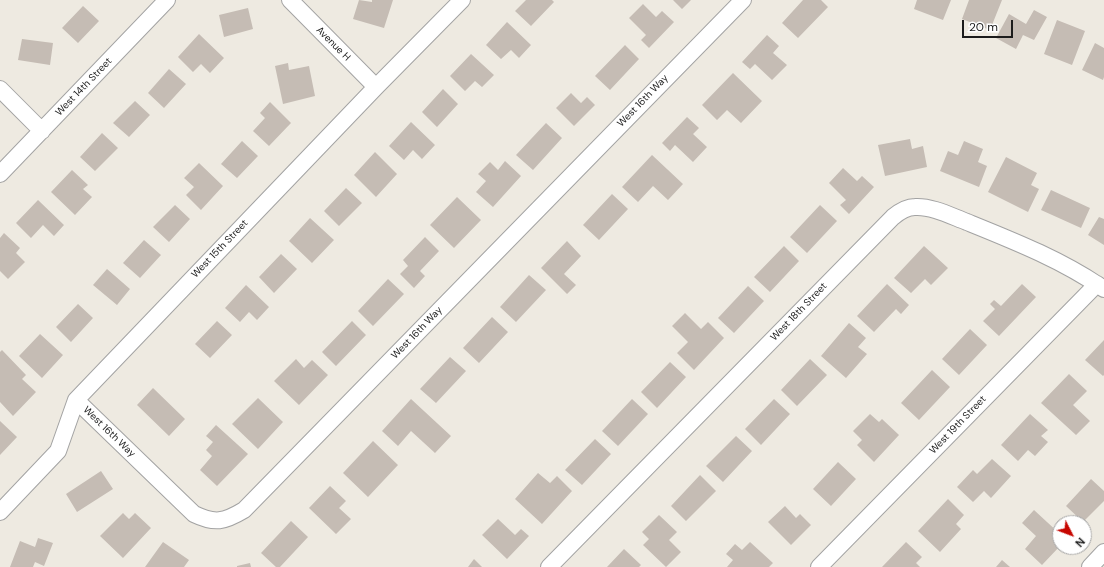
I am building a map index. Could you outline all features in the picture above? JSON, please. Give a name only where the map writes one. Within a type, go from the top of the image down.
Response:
[{"type":"street","name":"West 14th Street","points":[[0,174],[167,0]]},
{"type":"street","name":"Avenue H","points":[[290,0],[376,87]]},
{"type":"street","name":"West 15th Street","points":[[0,512],[58,451],[76,400],[376,87],[462,0]]},
{"type":"street","name":"West 16th Way","points":[[76,400],[194,514],[205,519],[217,521],[229,519],[244,510],[743,0]]},
{"type":"street","points":[[0,89],[42,131]]},
{"type":"street","name":"West 18th Street","points":[[549,567],[893,217],[903,210],[914,206],[933,209],[1017,242],[1050,258],[1100,286]]},
{"type":"street","name":"West 19th Street","points":[[819,567],[1100,286]]},
{"type":"street","points":[[1090,567],[1104,552]]},
{"type":"building","points":[[359,0],[372,2],[372,0],[393,0],[384,28],[353,19]]},
{"type":"building","points":[[526,0],[552,0],[554,2],[531,26],[515,11]]},
{"type":"building","points":[[673,0],[691,0],[682,9]]},
{"type":"building","points":[[803,0],[821,0],[828,7],[798,38],[782,23]]},
{"type":"building","points":[[917,0],[951,0],[943,20],[914,9]]},
{"type":"building","points":[[969,0],[1002,0],[990,30],[962,19]]},
{"type":"building","points":[[643,4],[656,17],[662,11],[674,22],[649,48],[641,40],[646,35],[629,18]]},
{"type":"building","points":[[83,6],[99,21],[78,43],[62,28]]},
{"type":"building","points":[[248,8],[253,29],[224,37],[219,15]]},
{"type":"building","points":[[1034,10],[1047,17],[1034,40],[1023,35],[1016,49],[996,38],[1009,14],[1026,24]]},
{"type":"building","points":[[1057,20],[1085,31],[1072,65],[1044,54]]},
{"type":"building","points":[[507,22],[531,45],[519,58],[511,50],[501,59],[486,45]]},
{"type":"building","points":[[199,34],[224,58],[210,73],[201,64],[193,72],[178,57]]},
{"type":"building","points":[[767,35],[779,46],[773,53],[787,65],[772,80],[755,64],[750,69],[742,62]]},
{"type":"building","points":[[22,39],[53,43],[50,65],[18,60]]},
{"type":"building","points":[[1095,43],[1104,48],[1103,80],[1082,70]]},
{"type":"building","points":[[625,45],[639,59],[610,90],[595,76]]},
{"type":"building","points":[[471,54],[494,75],[482,87],[475,81],[465,91],[450,76]]},
{"type":"building","points":[[288,63],[289,70],[309,66],[315,96],[283,104],[275,66]]},
{"type":"building","points":[[169,69],[186,84],[164,108],[148,93]]},
{"type":"building","points":[[733,73],[762,101],[741,123],[727,110],[717,120],[702,105]]},
{"type":"building","points":[[443,89],[458,104],[437,127],[422,112]]},
{"type":"building","points":[[571,93],[581,103],[587,97],[595,105],[574,126],[556,108]]},
{"type":"building","points":[[135,101],[150,115],[129,137],[113,123]]},
{"type":"building","points":[[270,102],[291,123],[269,146],[253,131],[265,118],[260,113]]},
{"type":"building","points":[[687,117],[699,128],[693,134],[707,147],[693,162],[675,145],[670,151],[662,143]]},
{"type":"building","points":[[411,122],[435,145],[422,159],[413,150],[404,160],[389,146]]},
{"type":"building","points":[[546,123],[562,138],[533,170],[516,155]]},
{"type":"building","points":[[102,133],[118,148],[95,171],[80,157]]},
{"type":"building","points":[[910,139],[912,149],[923,146],[927,167],[885,176],[878,145]]},
{"type":"building","points":[[242,141],[258,156],[237,178],[221,164]]},
{"type":"building","points":[[964,141],[983,149],[978,162],[987,166],[979,187],[940,171],[948,151],[958,155]]},
{"type":"building","points":[[375,152],[397,174],[376,197],[354,175]]},
{"type":"building","points":[[652,155],[683,184],[668,200],[653,186],[638,202],[622,187]]},
{"type":"building","points":[[1006,157],[1037,173],[1031,185],[1039,189],[1028,212],[988,192]]},
{"type":"building","points":[[505,161],[521,176],[493,207],[476,192],[486,181],[478,174],[490,162],[498,170]]},
{"type":"building","points":[[199,163],[223,186],[201,210],[186,195],[194,187],[184,178]]},
{"type":"building","points":[[843,168],[857,181],[862,176],[874,187],[849,214],[840,205],[846,200],[829,183]]},
{"type":"building","points":[[72,170],[88,185],[83,189],[92,197],[75,215],[51,192]]},
{"type":"building","points":[[346,188],[362,203],[339,226],[324,211]]},
{"type":"building","points":[[1051,190],[1090,208],[1081,228],[1041,210]]},
{"type":"building","points":[[612,194],[628,209],[599,240],[583,225]]},
{"type":"building","points":[[457,197],[481,220],[454,248],[430,225]]},
{"type":"building","points":[[38,200],[64,225],[54,236],[43,225],[31,238],[16,223]]},
{"type":"building","points":[[175,205],[190,219],[169,242],[153,227]]},
{"type":"building","points":[[820,205],[837,221],[807,253],[790,237]]},
{"type":"building","points":[[1099,217],[1104,219],[1104,245],[1088,235]]},
{"type":"building","points":[[310,218],[334,240],[312,263],[289,241]]},
{"type":"building","points":[[4,233],[20,248],[16,253],[25,262],[8,279],[0,271],[0,238]]},
{"type":"building","points":[[425,237],[439,251],[420,271],[425,276],[414,288],[400,274],[408,266],[403,260]]},
{"type":"building","points":[[144,240],[161,255],[140,278],[123,263]]},
{"type":"building","points":[[567,241],[581,256],[564,274],[576,285],[567,294],[541,268]]},
{"type":"building","points":[[784,246],[799,261],[770,292],[754,277]]},
{"type":"building","points":[[924,246],[948,268],[931,285],[925,279],[911,293],[894,278]]},
{"type":"building","points":[[281,254],[297,269],[274,293],[259,277]]},
{"type":"building","points":[[107,269],[130,289],[117,305],[93,285]]},
{"type":"building","points":[[529,275],[546,290],[516,322],[500,307]]},
{"type":"building","points":[[388,279],[404,294],[373,326],[358,311]]},
{"type":"building","points":[[887,284],[909,305],[901,314],[896,309],[874,332],[857,316]]},
{"type":"building","points":[[1022,284],[1036,297],[999,336],[983,321],[995,309],[990,304],[994,300],[1001,306]]},
{"type":"building","points":[[246,285],[269,307],[257,320],[249,312],[240,322],[225,308]]},
{"type":"building","points":[[748,286],[764,301],[734,333],[718,318]]},
{"type":"building","points":[[78,304],[93,318],[71,342],[56,327]]},
{"type":"building","points":[[685,313],[701,329],[708,322],[724,338],[694,370],[677,353],[688,342],[672,326]]},
{"type":"building","points":[[492,317],[508,332],[479,363],[463,348]]},
{"type":"building","points":[[217,321],[232,335],[210,358],[195,344]]},
{"type":"building","points":[[352,321],[366,335],[336,366],[322,352]]},
{"type":"building","points":[[849,323],[866,338],[858,347],[867,354],[846,378],[821,356]]},
{"type":"building","points":[[970,329],[987,345],[959,375],[942,359]]},
{"type":"building","points":[[40,334],[63,355],[42,378],[19,356]]},
{"type":"building","points":[[1104,340],[1104,375],[1103,376],[1085,360]]},
{"type":"building","points":[[2,350],[26,375],[22,379],[36,392],[13,416],[0,402],[0,352]]},
{"type":"building","points":[[450,357],[466,371],[436,403],[420,389]]},
{"type":"building","points":[[296,359],[304,368],[312,360],[328,375],[299,405],[274,381]]},
{"type":"building","points":[[810,359],[827,375],[797,406],[781,390]]},
{"type":"building","points":[[670,362],[686,377],[657,408],[641,392]]},
{"type":"building","points":[[932,370],[950,387],[919,420],[901,403]]},
{"type":"building","points":[[1069,374],[1087,391],[1073,405],[1090,421],[1076,435],[1041,403]]},
{"type":"building","points":[[153,388],[185,419],[169,436],[137,405]]},
{"type":"building","points":[[258,398],[283,422],[258,449],[232,424]]},
{"type":"building","points":[[411,399],[451,436],[435,453],[411,431],[398,446],[382,431]]},
{"type":"building","points":[[632,399],[648,414],[618,446],[602,431]]},
{"type":"building","points":[[774,399],[790,414],[761,445],[745,429]]},
{"type":"building","points":[[870,414],[879,422],[882,419],[899,435],[874,462],[857,445],[862,440],[853,431]]},
{"type":"building","points":[[1030,414],[1048,430],[1041,436],[1048,442],[1035,456],[1028,450],[1018,461],[1001,445]]},
{"type":"building","points":[[0,421],[17,437],[0,455]]},
{"type":"building","points":[[216,425],[248,454],[217,486],[200,470],[212,456],[206,450],[213,442],[206,436]]},
{"type":"building","points":[[736,436],[752,451],[723,482],[706,466]]},
{"type":"building","points":[[595,439],[611,454],[582,485],[565,470]]},
{"type":"building","points":[[373,441],[398,465],[368,497],[343,473]]},
{"type":"building","points":[[992,459],[1011,476],[991,498],[984,491],[973,502],[957,487],[973,470],[977,474]]},
{"type":"building","points":[[838,462],[856,479],[831,506],[813,489]]},
{"type":"building","points":[[101,471],[113,489],[77,512],[66,494]]},
{"type":"building","points":[[538,473],[550,483],[557,476],[572,491],[542,524],[515,499]]},
{"type":"building","points":[[700,475],[716,491],[686,521],[671,506]]},
{"type":"building","points":[[1091,479],[1104,491],[1104,501],[1090,515],[1076,515],[1066,506]]},
{"type":"building","points":[[330,486],[346,501],[339,508],[351,519],[336,534],[309,508]]},
{"type":"building","points":[[948,499],[964,515],[956,524],[961,529],[940,552],[918,531]]},
{"type":"building","points":[[785,506],[796,518],[800,514],[811,525],[791,545],[768,522]]},
{"type":"building","points":[[1034,510],[1052,527],[1052,554],[1042,565],[1025,549],[1036,536],[1022,523]]},
{"type":"building","points":[[123,513],[129,519],[135,513],[151,528],[123,558],[100,536]]},
{"type":"building","points":[[659,515],[677,532],[669,540],[681,552],[666,567],[643,545],[649,539],[642,532]]},
{"type":"building","points":[[498,519],[515,535],[521,529],[529,536],[507,559],[482,535]]},
{"type":"building","points":[[291,521],[308,537],[280,567],[276,567],[261,553]]},
{"type":"building","points":[[38,538],[53,543],[44,566],[35,562],[33,567],[10,567],[20,541],[35,547]]},
{"type":"building","points":[[163,542],[189,560],[184,567],[145,567]]},
{"type":"building","points":[[750,542],[773,563],[769,567],[727,567],[733,560],[726,554],[735,544],[742,550]]},
{"type":"building","points":[[906,542],[922,557],[916,563],[920,567],[882,567]]},
{"type":"building","points":[[624,549],[641,565],[639,567],[607,567]]},
{"type":"building","points":[[474,559],[482,567],[468,567]]},
{"type":"building","points":[[1002,560],[1010,567],[996,567]]},
{"type":"building","points":[[250,563],[251,567],[237,567],[237,566]]}]
